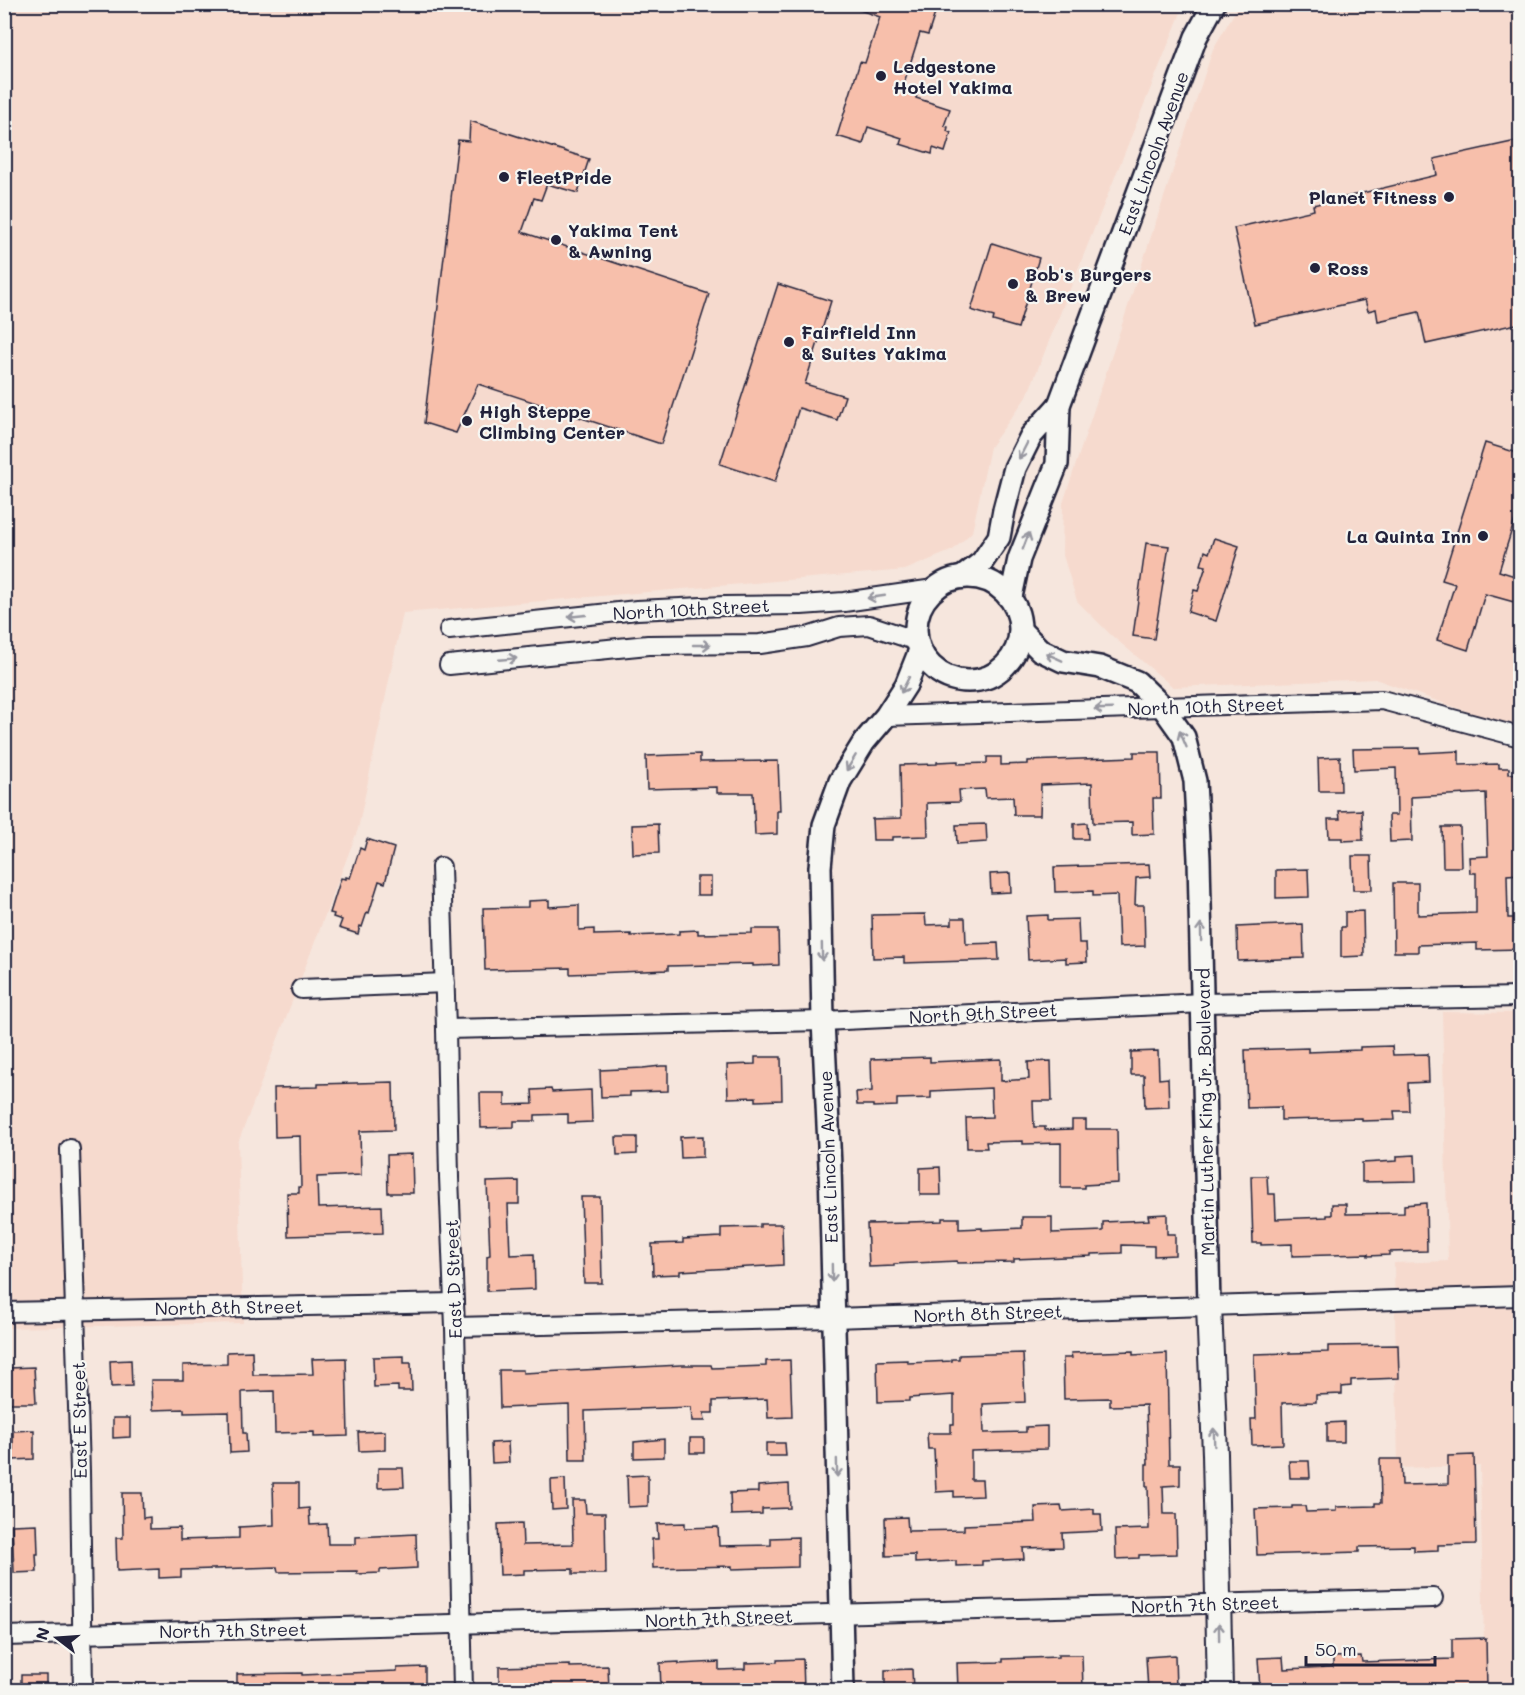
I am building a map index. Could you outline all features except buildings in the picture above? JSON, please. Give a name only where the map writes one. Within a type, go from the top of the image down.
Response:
[{"type":"main road","name":"Martin Luther King Jr. Boulevard","points":[[1209,1306],[1220,1690]]},
{"type":"street","name":"East Lincoln Avenue","points":[[1011,597],[1019,559],[1057,464],[1059,405],[1196,37],[1214,4]]},
{"type":"street","name":"East Lincoln Avenue","points":[[964,576],[982,562],[999,537],[1015,468],[1031,436],[1059,405]]},
{"type":"street","points":[[964,576],[982,578],[998,585],[1011,597],[1019,613],[1021,631],[1017,648],[1008,664],[994,675],[978,681],[960,681],[943,676],[929,665],[918,646],[915,627],[918,612],[924,600],[934,589],[948,580],[964,576]]},
{"type":"street","name":"North 10th Street","points":[[449,630],[637,610],[844,602],[934,589]]},
{"type":"street","name":"North 10th Street","points":[[449,665],[648,645],[760,644],[807,637],[839,627],[869,626],[918,646]]},
{"type":"street","name":"Martin Luther King Jr. Boulevard","points":[[1021,631],[1047,654],[1063,661],[1100,668],[1137,682],[1161,706],[1184,737],[1195,781],[1203,1003],[1209,1306]]},
{"type":"street","name":"East Lincoln Avenue","points":[[843,1690],[820,867],[824,825],[840,781],[864,742],[886,716],[906,685],[918,646]]},
{"type":"street","name":"North 10th Street","points":[[886,716],[1382,700],[1521,737]]},
{"type":"street","name":"East D Street","points":[[441,867],[463,1690]]},
{"type":"street","points":[[302,989],[445,983]]},
{"type":"street","name":"North 9th Street","points":[[446,1029],[823,1021],[1203,1003],[1521,997]]},
{"type":"street","name":"East E Street","points":[[70,1149],[80,1471],[83,1690]]},
{"type":"street","name":"North 8th Street","points":[[455,1327],[833,1318],[1521,1296]]},
{"type":"street","name":"North 8th Street","points":[[4,1312],[454,1304]]},
{"type":"street","name":"North 7th Street","points":[[4,1636],[1433,1598]]},
{"type":"shaded area","points":[[4,5],[1184,5],[1027,396],[990,447],[972,532],[953,550],[905,570],[403,613],[358,829],[238,1143],[243,1323],[5,1328]]},
{"type":"shaded area","points":[[1239,5],[1520,5],[1520,730],[1375,679],[1173,687],[1111,635],[1077,601],[1062,552],[1063,503],[1213,49]]},
{"type":"shaded area","points":[[1442,1012],[1520,1013],[1520,1690],[1485,1690],[1480,1466],[1398,1468],[1394,1263],[1448,1261]]},
{"type":"place","name":"Ledgestone Hotel Yakima","points":[[881,76]]},
{"type":"place","name":"FleetPride","points":[[504,177]]},
{"type":"place","name":"Planet Fitness","points":[[1449,197]]},
{"type":"place","name":"Yakima Tent & Awning","points":[[556,240]]},
{"type":"place","name":"Ross","points":[[1315,268]]},
{"type":"place","name":"Bob's Burgers & Brew","points":[[1013,284]]},
{"type":"place","name":"Fairfield Inn & Suites Yakima","points":[[789,342]]},
{"type":"place","name":"High Steppe Climbing Center","points":[[467,421]]},
{"type":"place","name":"La Quinta Inn","points":[[1483,536]]}]
